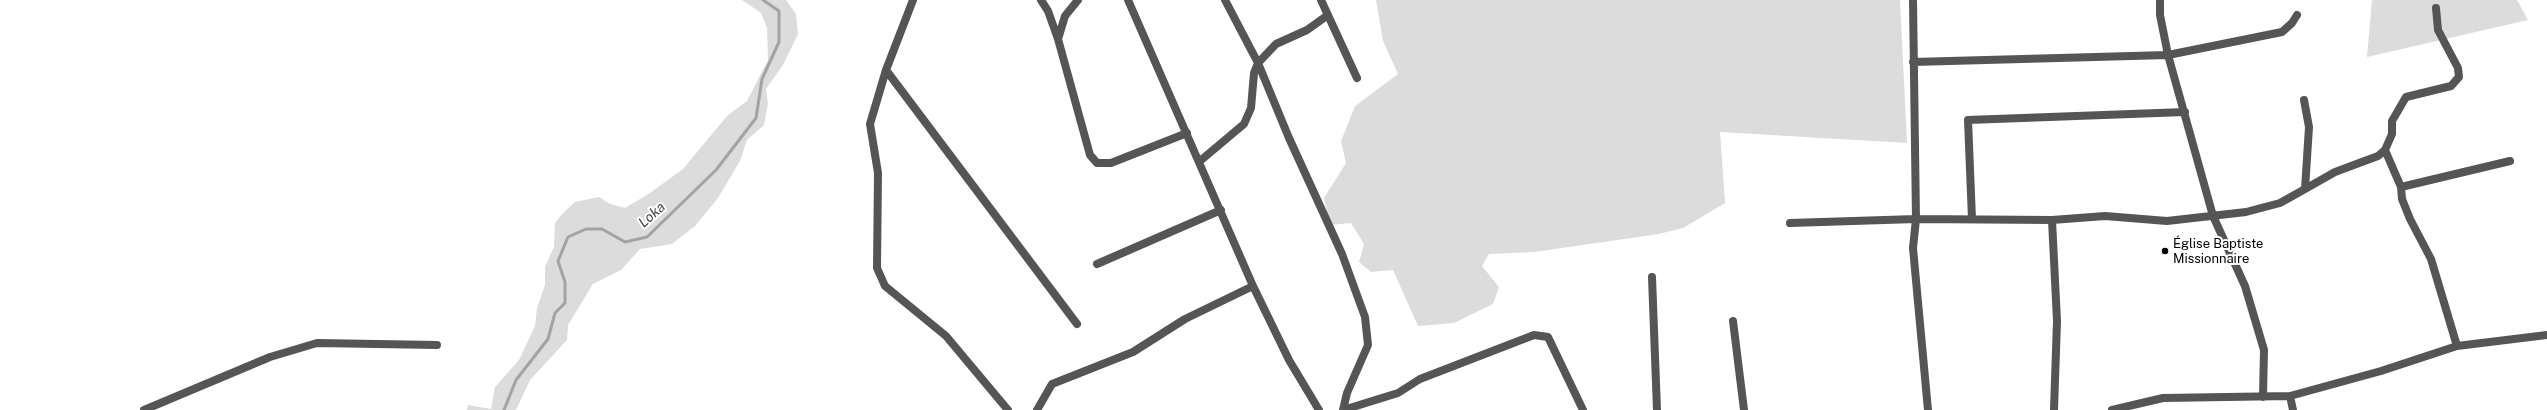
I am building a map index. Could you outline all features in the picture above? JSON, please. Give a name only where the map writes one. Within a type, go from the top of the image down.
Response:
[{"type":"street","points":[[913,0],[886,70],[870,124],[878,173],[877,268],[885,286],[946,336],[1008,410]]},
{"type":"street","points":[[1042,0],[1048,11],[1058,39],[1090,155],[1097,163],[1111,163],[1187,133]]},
{"type":"street","points":[[1058,39],[1065,16],[1078,0]]},
{"type":"street","points":[[1128,0],[1222,210],[1253,286],[1289,360],[1319,410]]},
{"type":"street","points":[[1225,0],[1258,63],[1289,138],[1342,254],[1365,317],[1368,345],[1348,393],[1343,410]]},
{"type":"street","points":[[1321,0],[1357,78]]},
{"type":"street","points":[[1913,0],[1912,62],[1916,219],[1913,248],[1928,410]]},
{"type":"street","points":[[2160,0],[2160,15],[2168,55],[2213,216],[2245,286],[2264,350],[2263,397]]},
{"type":"street","points":[[1790,223],[1916,219],[2052,220],[2105,216],[2167,221],[2213,216],[2262,208],[2305,189],[2335,172],[2378,156],[2385,150],[2392,134],[2392,121],[2406,97],[2451,86],[2459,77],[2458,68],[2438,30],[2436,8]]},
{"type":"street","points":[[1200,161],[1244,124],[1251,108],[1254,73],[1258,63],[1276,44],[1307,30],[1328,15]]},
{"type":"street","points":[[1912,62],[2168,55],[2282,32],[2292,23],[2297,15]]},
{"type":"street","points":[[886,70],[1078,324]]},
{"type":"street","points":[[2304,100],[2309,127],[2305,189]]},
{"type":"street","points":[[1972,219],[1968,120],[2185,112]]},
{"type":"street","points":[[2385,150],[2401,187],[2402,199],[2410,219],[2431,259],[2457,346]]},
{"type":"street","points":[[2401,187],[2510,161]]},
{"type":"street","points":[[1097,264],[1222,210]]},
{"type":"street","points":[[2052,220],[2057,321],[2054,410]]},
{"type":"street","points":[[1652,277],[1657,410]]},
{"type":"street","points":[[1037,410],[1052,384],[1133,352],[1185,319],[1253,286]]},
{"type":"street","points":[[1733,322],[1744,410]]},
{"type":"street","points":[[1343,410],[1398,393],[1420,378],[1534,335],[1548,337],[1583,410]]},
{"type":"street","points":[[2112,410],[2163,398],[2290,396],[2381,371],[2457,346],[2547,335]]},
{"type":"street","points":[[144,410],[270,357],[317,343],[437,345]]},
{"type":"street","points":[[2290,396],[2293,410]]},
{"type":"shaded area","points":[[742,0],[786,0],[796,14],[798,34],[783,65],[766,89],[768,103],[764,125],[747,140],[740,161],[718,198],[695,226],[672,244],[640,249],[621,270],[593,284],[568,325],[567,340],[530,380],[516,410],[467,410],[468,405],[491,409],[495,387],[519,360],[535,326],[537,308],[545,285],[545,267],[554,247],[555,223],[562,214],[575,202],[599,197],[610,204],[625,208],[650,193],[683,169],[727,116],[747,101],[768,60],[767,28],[761,13]]},
{"type":"shaded area","points":[[1376,0],[1900,0],[1907,143],[1720,132],[1725,203],[1683,228],[1659,234],[1534,252],[1489,254],[1482,266],[1499,287],[1493,304],[1454,323],[1418,326],[1393,270],[1371,272],[1359,262],[1364,244],[1351,223],[1330,225],[1324,198],[1346,163],[1341,141],[1355,106],[1398,74],[1383,41]]},
{"type":"shaded area","points":[[2372,0],[2517,0],[2528,20],[2367,57]]},
{"type":"waterway","name":"Loka","points":[[504,410],[516,380],[548,339],[555,313],[565,303],[565,282],[558,261],[568,237],[586,229],[602,229],[625,242],[647,237],[716,170],[756,118],[762,79],[779,42],[779,11],[763,0]]},
{"type":"place","name":"Église Baptiste Missionnaire","points":[[2165,251]]}]
